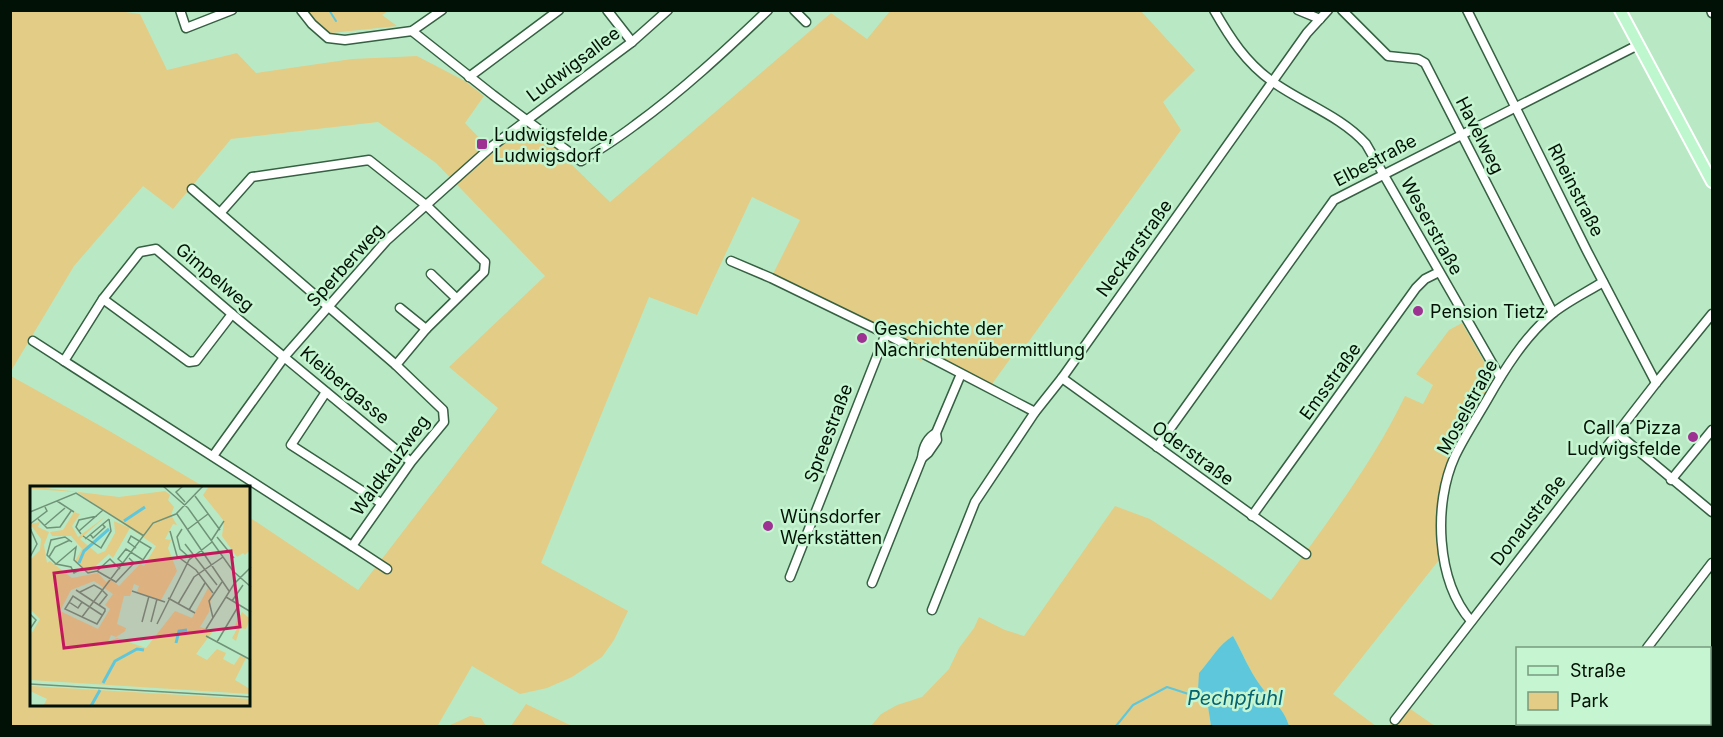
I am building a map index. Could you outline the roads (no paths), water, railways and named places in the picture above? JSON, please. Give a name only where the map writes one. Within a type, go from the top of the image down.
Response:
[{"type":"main road","points":[[1620,10],[1713,182]]},
{"type":"street","points":[[180,10],[186,28],[232,10]]},
{"type":"street","points":[[301,10],[328,38],[345,40],[412,31],[442,10]]},
{"type":"street","points":[[469,77],[560,10]]},
{"type":"street","points":[[607,10],[632,42]]},
{"type":"street","name":"Ludwigsallee","points":[[412,31],[526,120],[632,42],[668,10]]},
{"type":"street","points":[[526,120],[581,162],[674,95],[716,60],[768,10]]},
{"type":"street","points":[[794,10],[806,22]]},
{"type":"street","name":"Weserstraße","points":[[1214,10],[1232,42],[1251,64],[1272,82],[1359,136],[1384,173],[1500,377]]},
{"type":"street","points":[[1298,10],[1320,19]]},
{"type":"street","name":"Neckarstraße","points":[[932,610],[975,502],[1035,412],[1062,378],[1307,33],[1328,10]]},
{"type":"street","name":"Havelweg","points":[[1342,10],[1388,56],[1418,59],[1425,63],[1553,313]]},
{"type":"street","name":"Rheinstraße","points":[[1467,10],[1656,383]]},
{"type":"street","name":"Elbestraße","points":[[1157,447],[1334,200],[1638,45]]},
{"type":"street","name":"Sperberweg","points":[[213,456],[285,356],[386,242],[491,147],[526,120]]},
{"type":"street","points":[[221,212],[252,177],[369,160],[428,206],[485,262],[484,272],[426,329],[396,365]]},
{"type":"street","name":"Waldkauzweg","points":[[192,189],[396,365],[443,410],[444,422],[411,462],[352,546]]},
{"type":"street","name":"Gimpelweg","points":[[64,361],[103,299],[140,252],[156,249],[285,356]]},
{"type":"street","points":[[731,261],[771,278],[1035,412]]},
{"type":"street","name":"Emsstraße","points":[[1252,516],[1416,288],[1425,279],[1439,272]]},
{"type":"street","points":[[431,274],[456,298]]},
{"type":"street","name":"Moselstraße","points":[[1471,621],[1460,608],[1443,558],[1442,507],[1446,483],[1455,456],[1500,377],[1528,339],[1553,313],[1603,282]]},
{"type":"street","points":[[103,299],[189,362],[196,360],[232,314]]},
{"type":"street","points":[[400,308],[426,329]]},
{"type":"street","name":"Donaustraße","points":[[1395,720],[1656,383],[1713,314]]},
{"type":"street","name":"Spreestraße","points":[[789,577],[885,336]]},
{"type":"street","points":[[33,341],[387,569]]},
{"type":"street","name":"Kleibergasse","points":[[285,356],[411,462]]},
{"type":"street","points":[[873,583],[921,458],[928,453],[937,440],[936,433],[961,374]]},
{"type":"street","name":"Oderstraße","points":[[1062,378],[1306,554]]},
{"type":"street","points":[[326,392],[291,445],[381,503]]},
{"type":"street","points":[[1671,480],[1713,430]]},
{"type":"street","points":[[1617,433],[1671,480],[1713,512]]},
{"type":"street","points":[[1648,647],[1713,563]]},
{"type":"water","name":"Pechpfuhl","points":[[1233,636],[1256,679],[1281,709],[1289,726],[1211,726],[1207,700],[1198,690],[1199,673],[1219,648]]},
{"type":"waterway","points":[[329,10],[336,21]]},
{"type":"waterway","points":[[1116,726],[1133,705],[1167,687],[1207,700]]},
{"type":"place","name":"Ludwigsfelde, Ludwigsdorf","points":[[482,144]]},
{"type":"place","name":"Pension Tietz","points":[[1418,311]]},
{"type":"place","name":"Geschichte der Nachrichtenübermittlung","points":[[862,338]]},
{"type":"place","name":"Call a Pizza Ludwigsfelde","points":[[1693,437]]},
{"type":"place","name":"Wünsdorfer Werkstätten","points":[[768,526]]}]
